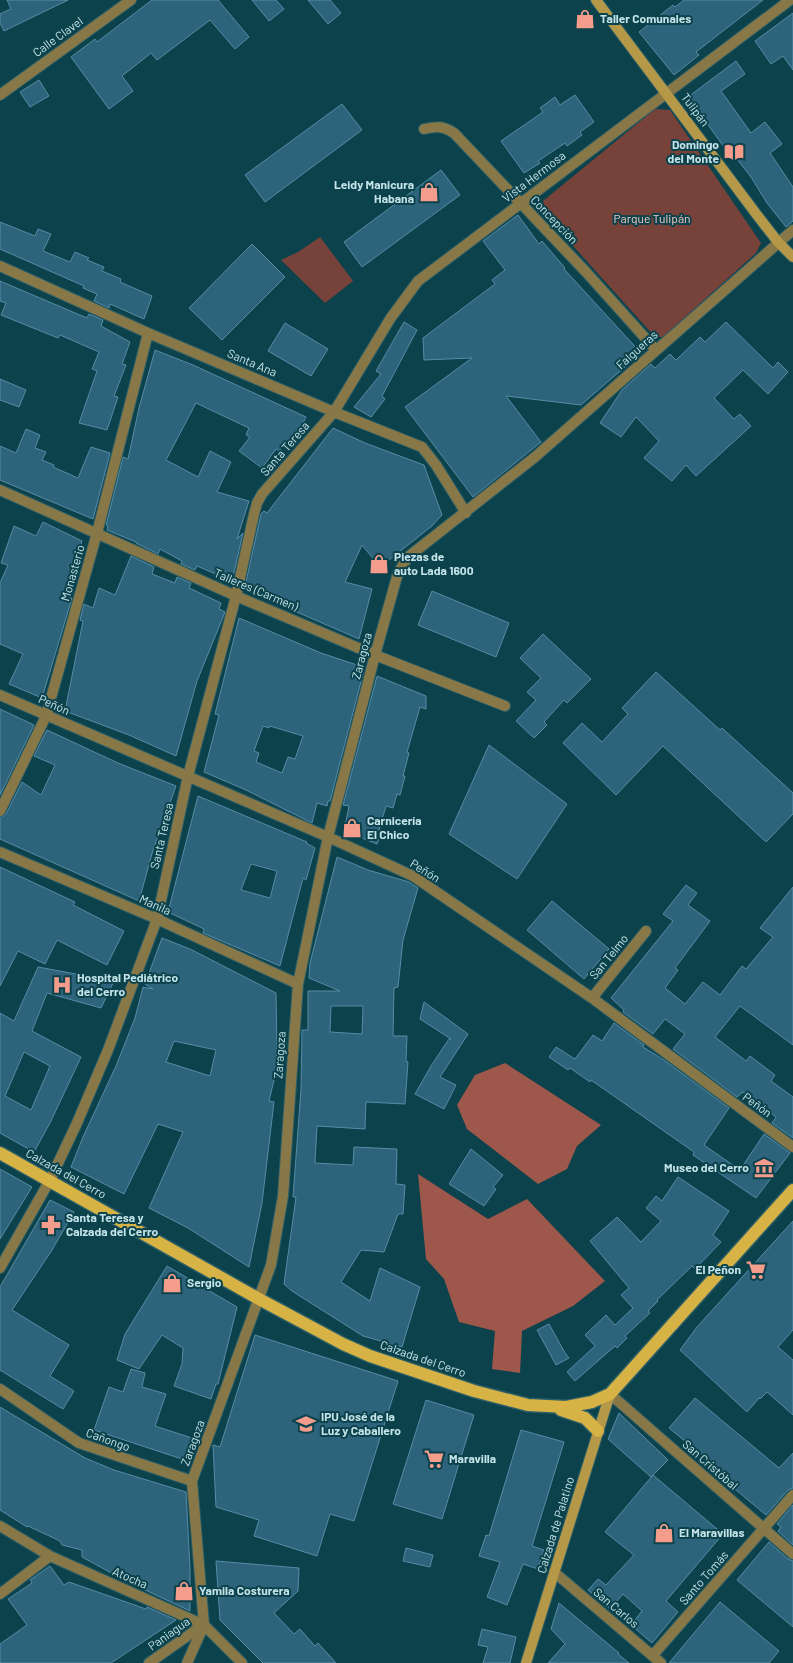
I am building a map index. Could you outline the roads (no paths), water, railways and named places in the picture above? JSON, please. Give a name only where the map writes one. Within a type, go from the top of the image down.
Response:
[{"type":"main road","name":"Calzada del Cerro","points":[[0,1153],[258,1299],[343,1344],[370,1356],[474,1391],[528,1405],[549,1407],[577,1406],[610,1394],[793,1190]]},
{"type":"main road","points":[[549,1407],[585,1418],[598,1431]]},
{"type":"street","name":"Calle Clavel","points":[[0,95],[131,0]]},
{"type":"street","name":"Tulipán","points":[[596,0],[778,242],[793,257]]},
{"type":"street","name":"Vista Hermosa","points":[[334,412],[390,319],[418,281],[790,0]]},
{"type":"street","name":"Concepción","points":[[424,129],[436,126],[446,127],[454,133],[586,272],[656,350]]},
{"type":"street","name":"Falgueras","points":[[497,488],[535,457],[793,230]]},
{"type":"street","name":"Santa Ana","points":[[0,266],[334,412],[422,447],[436,464],[466,513]]},
{"type":"street","name":"Monasterio","points":[[0,811],[46,716],[97,533],[148,332]]},
{"type":"street","name":"Santa Teresa","points":[[0,1268],[50,1180],[77,1122],[108,1050],[157,919],[188,776],[236,596],[257,503],[262,494],[295,455],[334,412]]},
{"type":"street","name":"Zaragoza","points":[[187,1663],[204,1625],[192,1481],[271,1265],[283,1196],[298,984],[328,837],[374,655],[400,567],[408,557],[497,488]]},
{"type":"street","name":"Talleres (Carmen)","points":[[0,490],[236,596],[374,655],[504,706]]},
{"type":"street","name":"Peñón","points":[[0,695],[328,837],[413,876],[592,998],[793,1147]]},
{"type":"street","name":"Manila","points":[[0,852],[157,919],[298,984]]},
{"type":"street","name":"San Telmo","points":[[592,998],[646,931]]},
{"type":"street","name":"Cañongo","points":[[0,1389],[79,1444],[192,1481]]},
{"type":"street","name":"Calzada de Palatino","points":[[526,1663],[610,1394]]},
{"type":"street","name":"San Cristóbal","points":[[610,1394],[793,1554]]},
{"type":"street","name":"Santo Tomás","points":[[653,1655],[793,1495]]},
{"type":"street","name":"Atocha","points":[[0,1526],[50,1556],[204,1625],[242,1663]]},
{"type":"street","points":[[0,1594],[50,1556]]},
{"type":"street","name":"San Carlos","points":[[554,1572],[661,1663]]},
{"type":"street","name":"Paniagua","points":[[149,1663],[204,1625]]},
{"type":"place","name":"Taller Comunales","points":[[585,19]]},
{"type":"place","name":"Domingo del Monte","points":[[734,152]]},
{"type":"place","name":"Leidy Manicura Habana","points":[[429,192]]},
{"type":"place","name":"Piezas de auto Lada 1600","points":[[379,564]]},
{"type":"place","name":"Carnicería El Chico","points":[[352,828]]},
{"type":"place","name":"Hospital Pediátrico del Cerro","points":[[62,985]]},
{"type":"place","name":"Museo del Cerro","points":[[764,1168]]},
{"type":"place","name":"Santa Teresa y Calzada del Cerro","points":[[51,1225]]},
{"type":"place","name":"El Peñon","points":[[756,1270]]},
{"type":"place","name":"Sergio","points":[[172,1283]]},
{"type":"place","name":"IPU José de la Luz y Caballero","points":[[306,1424]]},
{"type":"place","name":"Maravilla","points":[[434,1459]]},
{"type":"place","name":"El Maravillas","points":[[664,1533]]},
{"type":"place","name":"Yamila Costurera","points":[[184,1591]]},
{"type":"park label","name":"Parque Tulipán","points":[[652,219]]}]
